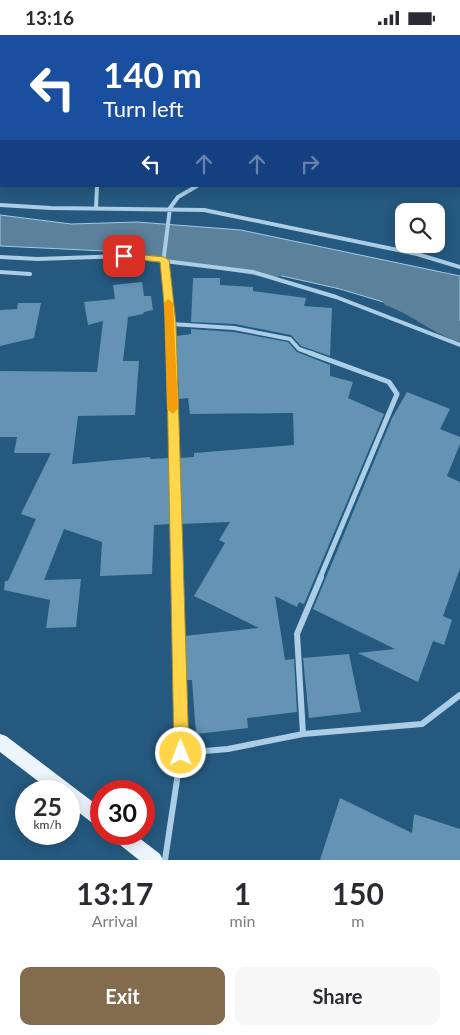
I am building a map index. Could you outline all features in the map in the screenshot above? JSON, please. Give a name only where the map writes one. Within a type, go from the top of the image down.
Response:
[{"type":"main road","points":[[0,742],[50,780]]},
{"type":"main road","points":[[134,845],[154,860]]},
{"type":"street","points":[[96,208],[97,187]]},
{"type":"street","points":[[165,860],[181,753],[171,324],[164,258],[170,208],[178,197],[195,187]]},
{"type":"street","points":[[0,205],[204,210],[417,254],[460,267]]},
{"type":"street","points":[[0,257],[38,259],[124,256],[164,258],[253,271],[336,297],[460,345]]},
{"type":"street","points":[[0,272],[30,274]]},
{"type":"street","points":[[171,324],[234,328],[290,339],[299,349],[389,382],[397,394],[296,635],[303,734]]},
{"type":"street","points":[[181,753],[228,749],[303,734],[422,724],[460,695]]},
{"type":"water","points":[[0,215],[71,224],[137,222],[241,230],[460,276],[460,326],[340,289],[189,255],[0,246]]},
{"type":"building","points":[[193,278],[220,278],[220,285],[253,287],[253,291],[306,298],[304,306],[332,308],[330,356],[301,346],[291,335],[235,324],[191,322]]},
{"type":"building","points":[[142,282],[144,296],[151,296],[153,310],[128,317],[123,361],[139,361],[135,415],[78,416],[72,464],[150,457],[150,459],[170,458],[171,524],[154,525],[152,574],[100,576],[102,542],[64,529],[44,580],[81,579],[76,627],[46,628],[50,600],[4,590],[5,581],[8,581],[36,519],[21,514],[51,453],[14,453],[17,437],[0,437],[0,371],[97,372],[103,321],[88,325],[84,302],[115,299],[113,285]]},
{"type":"building","points":[[18,303],[41,303],[34,338],[0,346],[0,310],[17,309]]},
{"type":"building","points":[[191,329],[234,332],[288,342],[297,352],[330,365],[330,376],[353,382],[348,398],[384,414],[304,604],[299,602],[297,607],[275,596],[285,660],[294,659],[297,712],[247,718],[248,728],[196,734],[192,680],[187,680],[184,636],[259,628],[194,596],[225,543],[219,540],[230,522],[180,524],[179,458],[194,457],[194,453],[294,445],[293,413],[190,414],[188,398],[179,399],[176,336],[191,334]]},
{"type":"building","points":[[407,392],[450,409],[440,429],[460,437],[460,444],[447,476],[460,482],[460,568],[443,616],[452,620],[444,645],[433,641],[418,682],[358,653],[395,649],[313,609],[392,418]]},
{"type":"building","points":[[349,654],[361,712],[309,718],[303,658]]},
{"type":"building","points":[[340,798],[412,833],[414,814],[460,829],[460,860],[320,860]]},
{"type":"waterway","points":[[127,248],[272,270]]},
{"type":"waterway","points":[[394,299],[412,305],[460,333]]},
{"type":"slow traffic","points":[[168,303],[171,324],[173,409]]},
{"type":"route","points":[[124,256],[164,260],[171,324],[181,753]]}]
